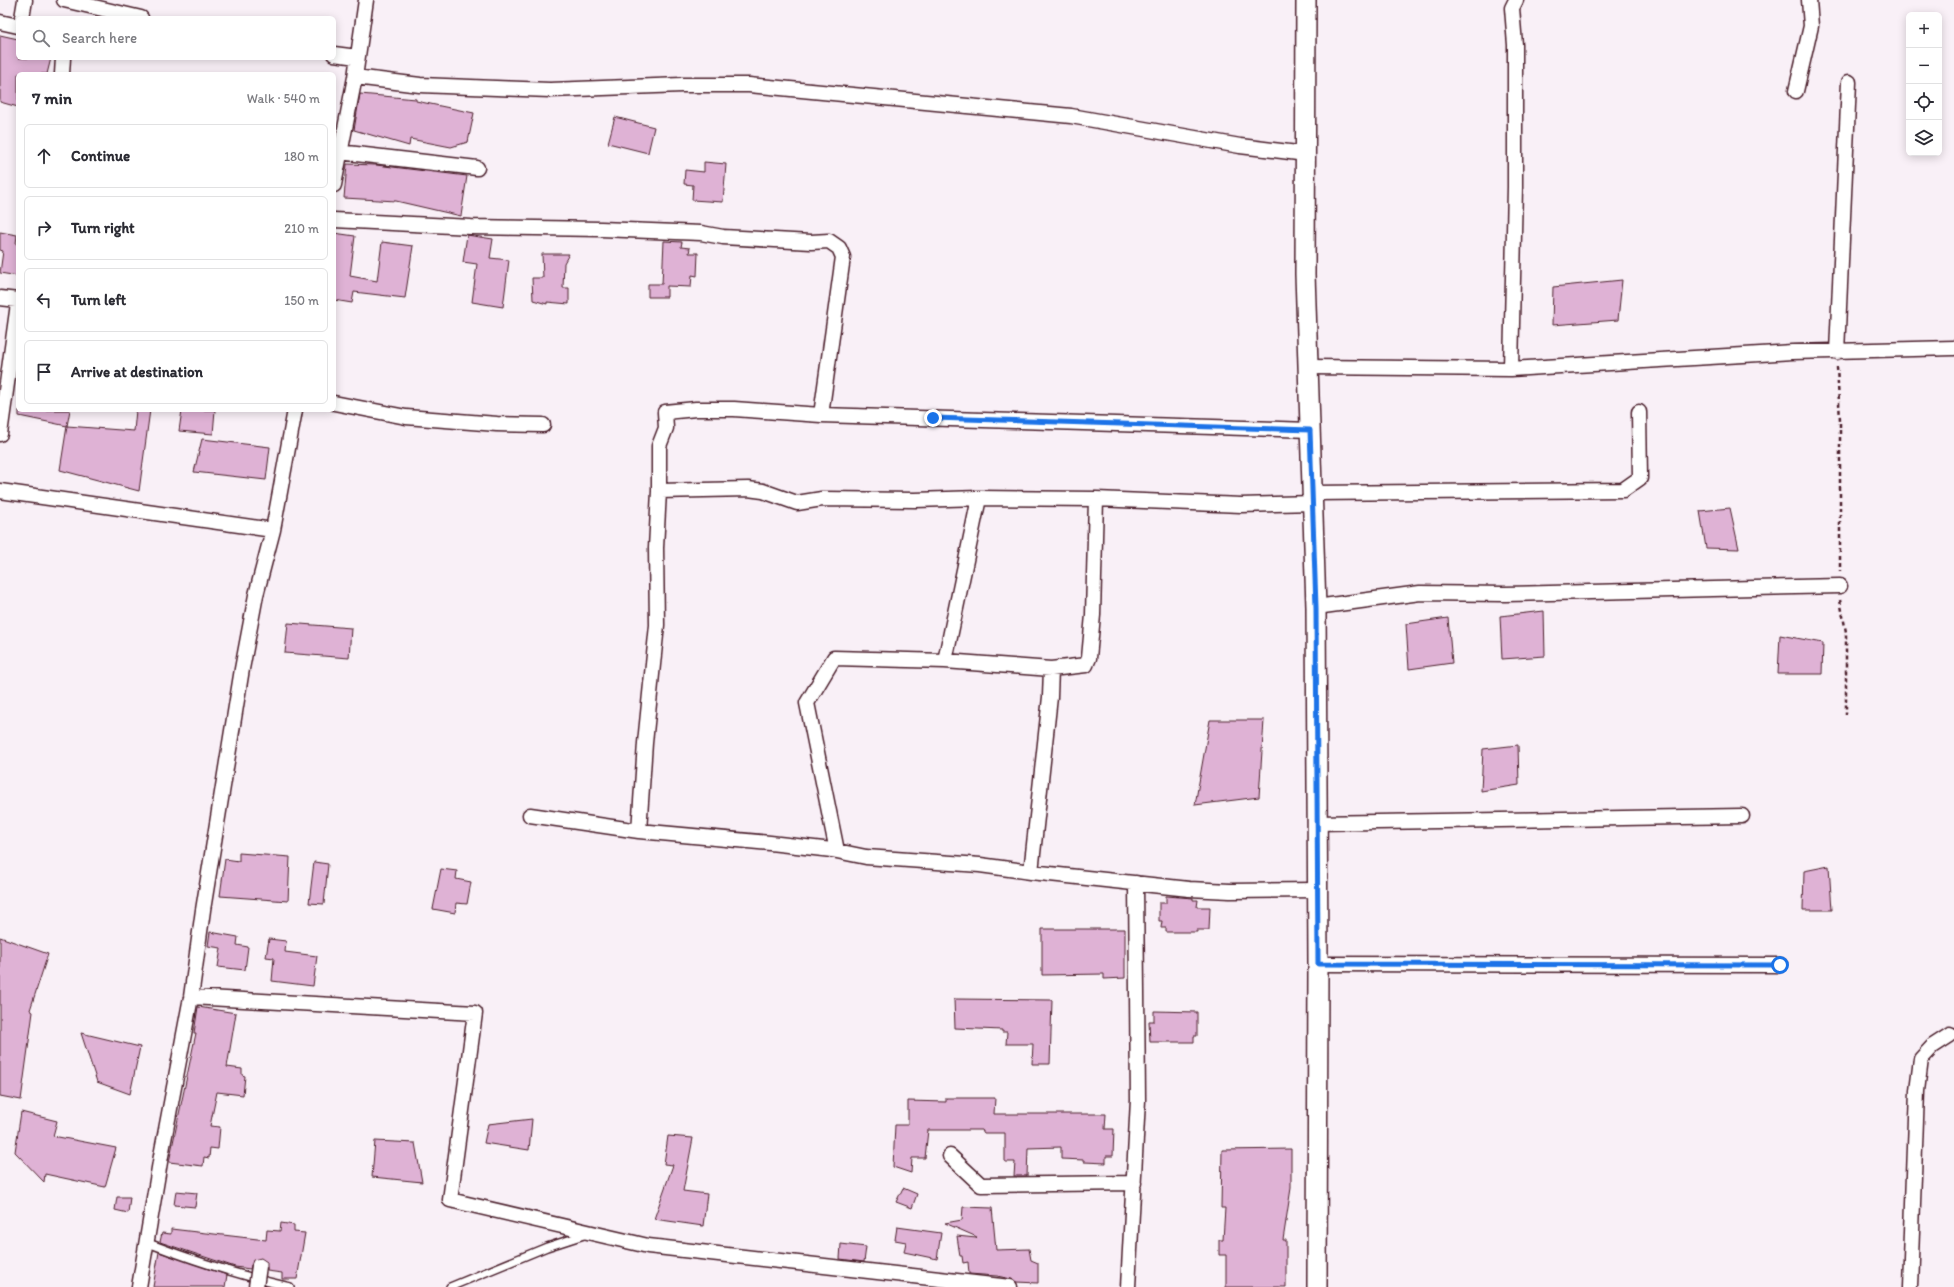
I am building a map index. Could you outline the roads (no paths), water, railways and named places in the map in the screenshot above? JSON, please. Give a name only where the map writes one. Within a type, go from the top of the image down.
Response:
[{"type":"main road","points":[[1306,0],[1305,274],[1316,607],[1316,823],[1318,890],[1317,1287]]},
{"type":"street","points":[[22,16],[25,0]]},
{"type":"street","points":[[64,0],[132,16]]},
{"type":"street","points":[[336,172],[355,77],[366,0]]},
{"type":"street","points":[[1511,369],[1515,124],[1515,45],[1512,8],[1516,0]]},
{"type":"street","points":[[1796,91],[1811,26],[1809,0]]},
{"type":"street","points":[[0,22],[16,26]]},
{"type":"street","points":[[336,54],[358,58]]},
{"type":"street","points":[[62,72],[63,60]]},
{"type":"street","points":[[355,77],[420,85],[550,90],[682,85],[749,85],[1071,116],[1240,146],[1306,154]]},
{"type":"street","points":[[1837,352],[1849,82]]},
{"type":"street","points":[[339,152],[477,168]]},
{"type":"street","points":[[336,220],[471,227],[608,229],[701,233],[722,237],[811,242],[829,241],[839,248],[843,257],[821,415]]},
{"type":"street","points":[[0,298],[16,300]]},
{"type":"street","points":[[0,434],[16,318]]},
{"type":"street","points":[[1309,367],[1511,369],[1784,353],[1954,348]]},
{"type":"street","points":[[336,403],[406,417],[498,424],[543,425]]},
{"type":"street","points":[[639,831],[645,744],[656,632],[656,548],[659,491],[659,446],[666,428],[665,412],[696,409],[734,409],[821,415],[1310,430]]},
{"type":"street","points":[[139,1287],[148,1243],[161,1156],[191,997],[202,910],[242,669],[256,595],[273,530],[295,412]]},
{"type":"street","points":[[659,491],[763,491],[797,503],[822,499],[915,500],[979,498],[1096,499],[1241,505],[1313,498],[1623,490],[1640,478],[1639,412]]},
{"type":"street","points":[[0,491],[273,530]]},
{"type":"street","points":[[945,661],[979,498]]},
{"type":"street","points":[[837,851],[807,703],[834,658],[945,661],[1051,669],[1086,665],[1088,662],[1093,615],[1096,499]]},
{"type":"street","points":[[1316,607],[1420,593],[1505,594],[1840,586]]},
{"type":"street","points":[[1031,872],[1050,697],[1051,669]]},
{"type":"street","points":[[530,815],[639,831],[770,843],[837,851],[866,857],[980,865],[1136,883],[1230,891],[1318,890]]},
{"type":"street","points":[[1316,823],[1742,816]]},
{"type":"street","points":[[1128,1287],[1138,1100],[1136,883]]},
{"type":"street","points":[[1318,964],[1780,965]]},
{"type":"street","points":[[191,997],[475,1014],[450,1200],[648,1246],[1010,1287]]},
{"type":"street","points":[[1910,1287],[1916,1106],[1921,1059],[1933,1046],[1950,1035]]},
{"type":"street","points":[[950,1156],[981,1185],[1134,1183]]},
{"type":"street","points":[[256,1287],[259,1266]]},
{"type":"lane","points":[[450,1287],[547,1247],[591,1233]]},
{"type":"lane","points":[[148,1243],[198,1263],[246,1277],[290,1287]]}]
